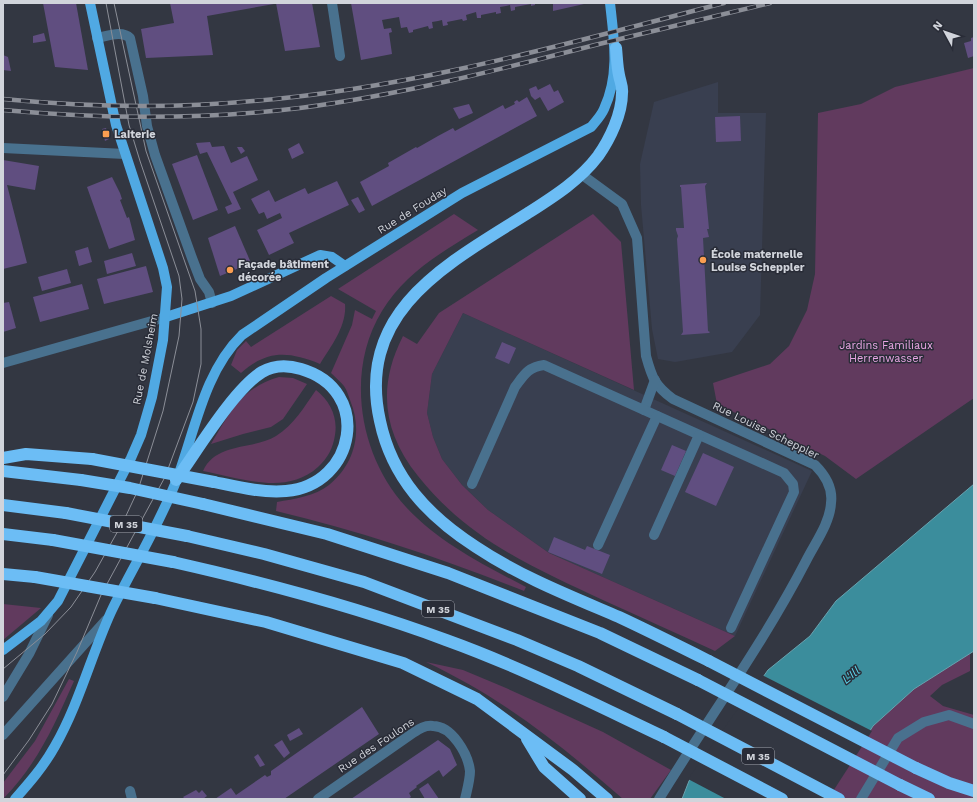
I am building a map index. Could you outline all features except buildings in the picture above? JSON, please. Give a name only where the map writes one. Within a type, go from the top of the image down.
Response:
[{"type":"highway","points":[[616,48],[623,93],[615,123],[598,155],[581,174],[548,200],[444,266],[408,300],[395,319],[385,341],[375,378],[376,398],[384,442],[402,480],[438,519],[476,548],[527,577],[620,618],[709,661],[916,768],[949,783],[974,791]]},
{"type":"highway","points":[[3,458],[26,454],[92,459],[214,482],[251,490],[286,491],[305,487],[329,471],[342,453],[347,441],[348,426],[347,414],[342,399],[328,384],[308,371],[285,366],[264,371],[255,377],[234,400],[176,480]]},
{"type":"highway","points":[[3,471],[81,480],[130,488],[203,504],[327,534],[448,573],[600,633],[698,680],[929,799]]},
{"type":"highway","name":"M 35","points":[[3,505],[66,513],[187,536],[264,554],[364,582],[517,640],[578,666],[678,714],[839,799]]},
{"type":"highway","name":"M 35","points":[[3,534],[53,540],[173,562],[309,595],[446,640],[510,665],[664,737],[782,799]]},
{"type":"highway","points":[[3,575],[35,577],[155,598],[266,622],[403,662],[477,699],[573,770],[607,799]]},
{"type":"highway","points":[[523,732],[544,767],[580,799]]},
{"type":"main road","name":"Rue de Molsheim","points":[[3,650],[21,638],[50,612],[58,601],[131,458],[141,435],[152,397],[163,340],[166,317],[167,287],[164,268],[125,154],[108,95],[90,3]]},
{"type":"main road","name":"Rue de Fouday","points":[[345,266],[462,193],[591,127],[604,110],[616,65],[616,48],[610,3]]},
{"type":"main road","points":[[15,799],[36,775],[56,745],[111,613],[164,510],[205,397],[216,371],[230,347],[242,335],[345,266],[332,257],[320,255],[230,296],[166,317]]},
{"type":"street","points":[[332,3],[340,56]]},
{"type":"street","points":[[97,38],[120,34],[126,35],[130,38],[143,96],[147,126],[155,155],[200,279],[209,292],[212,303]]},
{"type":"street","points":[[3,148],[125,154]]},
{"type":"street","name":"Rue Louise Scheppler","points":[[581,174],[622,204],[637,238],[646,356],[654,380],[660,389],[673,399],[816,465],[825,475],[831,491],[832,502],[828,519],[794,585],[746,665],[659,799]]},
{"type":"street","points":[[3,363],[166,317]]},
{"type":"street","points":[[472,484],[515,387],[523,376],[534,367],[544,365],[784,473],[793,484],[794,492],[731,628]]},
{"type":"street","points":[[644,410],[654,380]]},
{"type":"street","points":[[598,545],[656,416]]},
{"type":"street","points":[[654,535],[699,435]]},
{"type":"street","points":[[3,697],[29,654],[50,612]]},
{"type":"street","points":[[3,735],[100,629],[111,613]]},
{"type":"street","points":[[861,799],[898,738],[924,722],[949,715],[974,724]]},
{"type":"street","name":"Rue des Foulons","points":[[318,799],[412,733],[425,726],[434,726],[451,734],[468,763],[469,780],[465,799]]},
{"type":"shaded area","name":"École maternelle Louise Scheppler","points":[[718,82],[718,113],[766,113],[760,315],[732,352],[675,362],[658,359],[652,329],[641,205],[640,164],[654,102]]},
{"type":"shaded area","points":[[463,313],[812,471],[735,636],[549,553],[488,510],[462,485],[442,459],[433,437],[427,413],[432,374]]},
{"type":"green space","name":"Jardins Familiaux Herrenwasser","points":[[974,68],[974,398],[856,479],[825,456],[717,404],[713,383],[770,364],[789,346],[807,310],[815,274],[818,113],[861,104],[895,87]]},
{"type":"green space","points":[[454,214],[478,230],[438,255],[413,274],[391,298],[382,311],[370,335],[364,360],[361,386],[362,412],[368,438],[377,463],[390,486],[406,507],[419,520],[447,542],[462,552],[526,587],[524,591],[402,546],[339,527],[276,511],[277,502],[311,494],[329,485],[338,477],[345,467],[354,446],[356,423],[354,412],[345,388],[331,373],[352,325],[355,310],[372,319],[376,311],[338,289]]},
{"type":"green space","points":[[593,214],[621,242],[634,390],[463,313],[432,374],[427,413],[433,437],[442,459],[462,485],[488,510],[549,553],[735,636],[715,651],[552,576],[503,550],[480,535],[458,518],[418,476],[397,443],[391,426],[387,391],[389,373],[403,336],[417,344],[439,313]]},
{"type":"green space","points":[[331,296],[345,304],[345,312],[341,328],[320,364],[298,357],[278,355],[260,360],[241,373],[231,365],[237,350],[246,341],[251,347]]},
{"type":"green space","points":[[279,377],[293,378],[307,384],[283,419],[271,427],[211,444],[231,412],[246,395],[266,382]]},
{"type":"green space","points":[[316,390],[329,404],[334,416],[336,428],[331,448],[325,460],[318,467],[305,476],[292,481],[278,483],[248,480],[203,471],[209,462],[217,455],[236,448],[267,440],[282,432],[298,415]]},
{"type":"green space","points":[[3,604],[41,608],[3,640]]},
{"type":"green space","points":[[970,653],[970,671],[942,685],[930,696],[943,706],[974,715],[974,799],[826,799],[873,726],[914,689]]},
{"type":"green space","points":[[426,662],[463,670],[506,688],[603,732],[671,770],[650,799],[623,799],[553,741],[505,706]]},
{"type":"green space","points":[[69,679],[74,681],[52,729],[36,758],[3,799],[3,783],[35,741]]},
{"type":"water","name":"L'Ill","points":[[974,484],[974,651],[914,689],[873,726],[826,799],[682,799],[689,781],[768,670],[810,636],[836,601]]},
{"type":"pier","points":[[762,675],[872,731],[828,799],[726,799],[688,779]]},
{"type":"tram line","points":[[3,669],[45,634],[71,607],[95,572],[124,520],[138,490],[163,411],[179,336],[182,299],[179,276],[129,125],[106,3]]},
{"type":"tram line","points":[[3,775],[29,740],[52,704],[77,652],[101,595],[165,477],[193,402],[201,364],[201,329],[195,291],[146,151],[114,3]]},
{"type":"railway","points":[[3,99],[65,104],[159,106],[222,104],[313,95],[372,86],[490,62],[724,3]]},
{"type":"railway","points":[[3,110],[77,115],[152,117],[226,115],[337,103],[449,81],[770,3]]},
{"type":"place","name":"Laiterie","points":[[106,134]]},
{"type":"place","name":"École maternelle Louise Scheppler","points":[[703,260]]},
{"type":"place","name":"Façade bâtiment décorée","points":[[230,270]]}]
